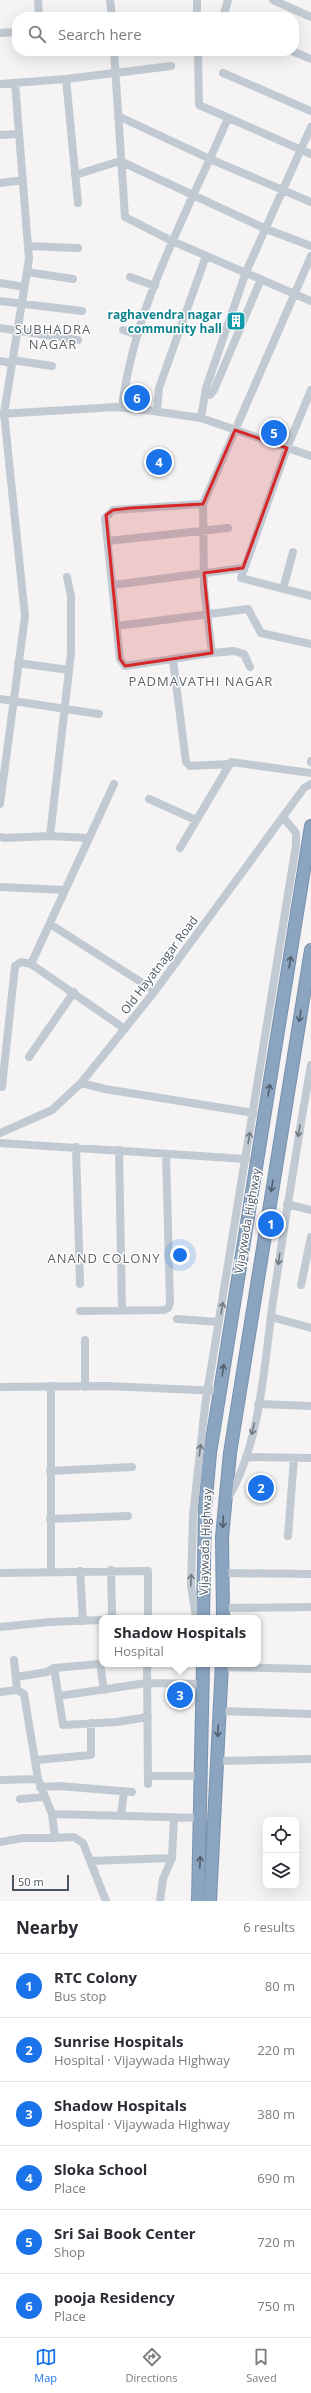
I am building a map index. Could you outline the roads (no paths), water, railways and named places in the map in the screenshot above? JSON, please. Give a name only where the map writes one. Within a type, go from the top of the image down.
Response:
[{"type":"highway","name":"Vijaywada Highway","points":[[203,1615],[204,1508],[210,1453],[214,1390],[274,1023],[311,826]]},
{"type":"highway","name":"Vijaywada Highway","points":[[223,1613],[222,1573],[224,1505],[237,1404],[311,950]]},
{"type":"highway","points":[[203,1591],[223,1591]]},
{"type":"highway","points":[[198,1901],[201,1818],[202,1667]]},
{"type":"highway","points":[[210,1901],[221,1667]]},
{"type":"street","points":[[38,0],[39,12]]},
{"type":"street","points":[[110,0],[111,12]]},
{"type":"street","points":[[197,0],[197,12]]},
{"type":"street","points":[[224,12],[228,0]]},
{"type":"street","points":[[273,0],[311,17]]},
{"type":"street","points":[[0,33],[12,32]]},
{"type":"street","points":[[299,54],[311,59]]},
{"type":"street","points":[[114,56],[120,161],[125,217],[172,241],[311,301]]},
{"type":"street","points":[[198,56],[198,105],[311,154]]},
{"type":"street","points":[[0,84],[66,79],[171,66]]},
{"type":"street","points":[[223,73],[311,111]]},
{"type":"street","points":[[66,79],[78,203]]},
{"type":"street","points":[[0,804],[25,616],[2,414],[29,259],[15,83]]},
{"type":"street","points":[[118,116],[210,160],[311,202]]},
{"type":"street","points":[[122,408],[126,374],[155,286],[172,241],[228,118]]},
{"type":"street","points":[[202,418],[206,388],[246,272],[311,127]]},
{"type":"street","points":[[0,135],[19,134]]},
{"type":"street","points":[[75,175],[120,161],[266,229],[311,246]]},
{"type":"street","points":[[0,183],[23,180]]},
{"type":"street","points":[[28,246],[78,248]]},
{"type":"street","points":[[157,411],[159,388],[206,256]]},
{"type":"street","points":[[212,653],[204,573],[203,504],[311,256]]},
{"type":"street","points":[[27,272],[73,279]]},
{"type":"street","points":[[130,277],[155,286]]},
{"type":"street","points":[[206,395],[210,395],[214,390],[261,279]]},
{"type":"street","points":[[0,283],[24,287]]},
{"type":"street","points":[[0,301],[82,311]]},
{"type":"street","points":[[0,328],[78,340]]},
{"type":"street","points":[[123,330],[138,335]]},
{"type":"street","points":[[0,361],[52,366]]},
{"type":"street","points":[[311,390],[287,448],[243,568],[241,578],[311,596]]},
{"type":"street","points":[[2,414],[122,408],[157,411],[202,418],[311,456]]},
{"type":"street","points":[[203,504],[113,510],[105,518],[120,659],[125,666],[212,653],[238,651],[244,654],[250,667]]},
{"type":"street","points":[[108,541],[228,528]]},
{"type":"street","points":[[283,589],[293,552]]},
{"type":"street","points":[[113,585],[243,568]]},
{"type":"street","points":[[50,836],[69,670],[71,609],[67,577]]},
{"type":"street","points":[[117,626],[248,609],[261,634],[311,644]]},
{"type":"street","points":[[173,660],[186,762],[190,766],[229,764],[231,762],[311,773]]},
{"type":"street","points":[[18,663],[69,670]]},
{"type":"street","points":[[0,699],[99,714]]},
{"type":"street","points":[[180,848],[229,764]]},
{"type":"street","points":[[31,964],[114,784]]},
{"type":"street","name":"Old Hayatnagar Road","points":[[0,1133],[52,1110],[81,1083],[155,991],[304,788],[311,784]]},
{"type":"street","points":[[149,799],[196,820]]},
{"type":"street","points":[[196,1615],[191,1586],[193,1516],[214,1390],[219,1322],[254,1112],[274,1023],[296,845],[296,833],[283,817]]},
{"type":"street","points":[[0,837],[50,836],[90,838]]},
{"type":"street","points":[[0,887],[65,890]]},
{"type":"street","points":[[50,924],[155,991]]},
{"type":"street","points":[[2,1087],[4,1042],[15,966],[21,962],[31,964],[74,992],[125,1029]]},
{"type":"street","points":[[29,1057],[74,992]]},
{"type":"street","points":[[224,1505],[240,1479],[258,1404],[287,1204],[311,1065]]},
{"type":"street","points":[[81,1083],[105,1090],[254,1112]]},
{"type":"street","points":[[0,1143],[246,1159]]},
{"type":"street","points":[[76,1147],[80,1284]]},
{"type":"street","points":[[119,1150],[122,1310]]},
{"type":"street","points":[[80,1311],[164,1310],[168,1308],[170,1303],[166,1154]]},
{"type":"street","points":[[287,1204],[311,1210]]},
{"type":"street","points":[[301,1285],[311,1237]]},
{"type":"street","points":[[271,1317],[311,1328]]},
{"type":"street","points":[[177,1319],[219,1322]]},
{"type":"street","points":[[85,1340],[85,1387]]},
{"type":"street","points":[[0,1387],[51,1386],[214,1390]]},
{"type":"street","points":[[51,1386],[51,1572]]},
{"type":"street","points":[[258,1404],[311,1406]]},
{"type":"street","points":[[246,1457],[311,1458]]},
{"type":"street","points":[[288,1536],[294,1458]]},
{"type":"street","points":[[50,1471],[132,1467]]},
{"type":"street","points":[[50,1519],[128,1516]]},
{"type":"street","points":[[0,1573],[111,1570],[148,1571],[148,1615]]},
{"type":"street","points":[[111,1570],[111,1615]]},
{"type":"street","points":[[80,1571],[83,1621]]},
{"type":"street","points":[[222,1573],[311,1574]]},
{"type":"street","points":[[223,1613],[311,1607]]},
{"type":"street","points":[[0,1627],[99,1620]]},
{"type":"street","points":[[14,1660],[17,1690]]},
{"type":"street","points":[[16,1677],[47,1672],[54,1668],[99,1664]]},
{"type":"street","points":[[101,1667],[104,1690]]},
{"type":"street","points":[[147,1667],[148,1784]]},
{"type":"street","points":[[261,1667],[311,1669]]},
{"type":"street","points":[[54,1668],[63,1725],[148,1717]]},
{"type":"street","points":[[59,1696],[147,1683],[202,1684]]},
{"type":"street","points":[[0,1692],[17,1690],[25,1697],[39,1783],[52,1814],[56,1838]]},
{"type":"street","points":[[220,1711],[311,1714]]},
{"type":"street","points":[[36,1760],[91,1755],[91,1723]]},
{"type":"street","points":[[217,1761],[311,1759]]},
{"type":"street","points":[[0,1776],[0,1780],[128,1792],[121,1816]]},
{"type":"street","points":[[149,1776],[201,1776]]},
{"type":"street","points":[[20,1799],[44,1797]]},
{"type":"street","points":[[52,1814],[201,1818]]},
{"type":"street","points":[[160,1901],[163,1879],[172,1858],[174,1817]]},
{"type":"street","points":[[0,1842],[18,1838],[78,1838],[83,1842],[106,1901]]},
{"type":"street","points":[[91,1861],[172,1858]]},
{"type":"place","name":"raghavendra nagar community hall","points":[[236,321]]},
{"type":"place","name":"pooja Residency","points":[[137,398]]},
{"type":"place","name":"Sri Sai Book Center","points":[[274,433]]},
{"type":"place","name":"Sloka School","points":[[159,462]]},
{"type":"place","name":"RTC Colony","points":[[271,1224]]},
{"type":"place","name":"Sunrise Hospitals","points":[[261,1488]]},
{"type":"place","name":"Shadow Hospitals","points":[[180,1695]]},
{"type":"district","name":"SUBHADRA NAGAR","points":[[53,336]]},
{"type":"district","name":"PADMAVATHI NAGAR","points":[[201,681]]},
{"type":"district","name":"ANAND COLONY","points":[[104,1258]]}]
